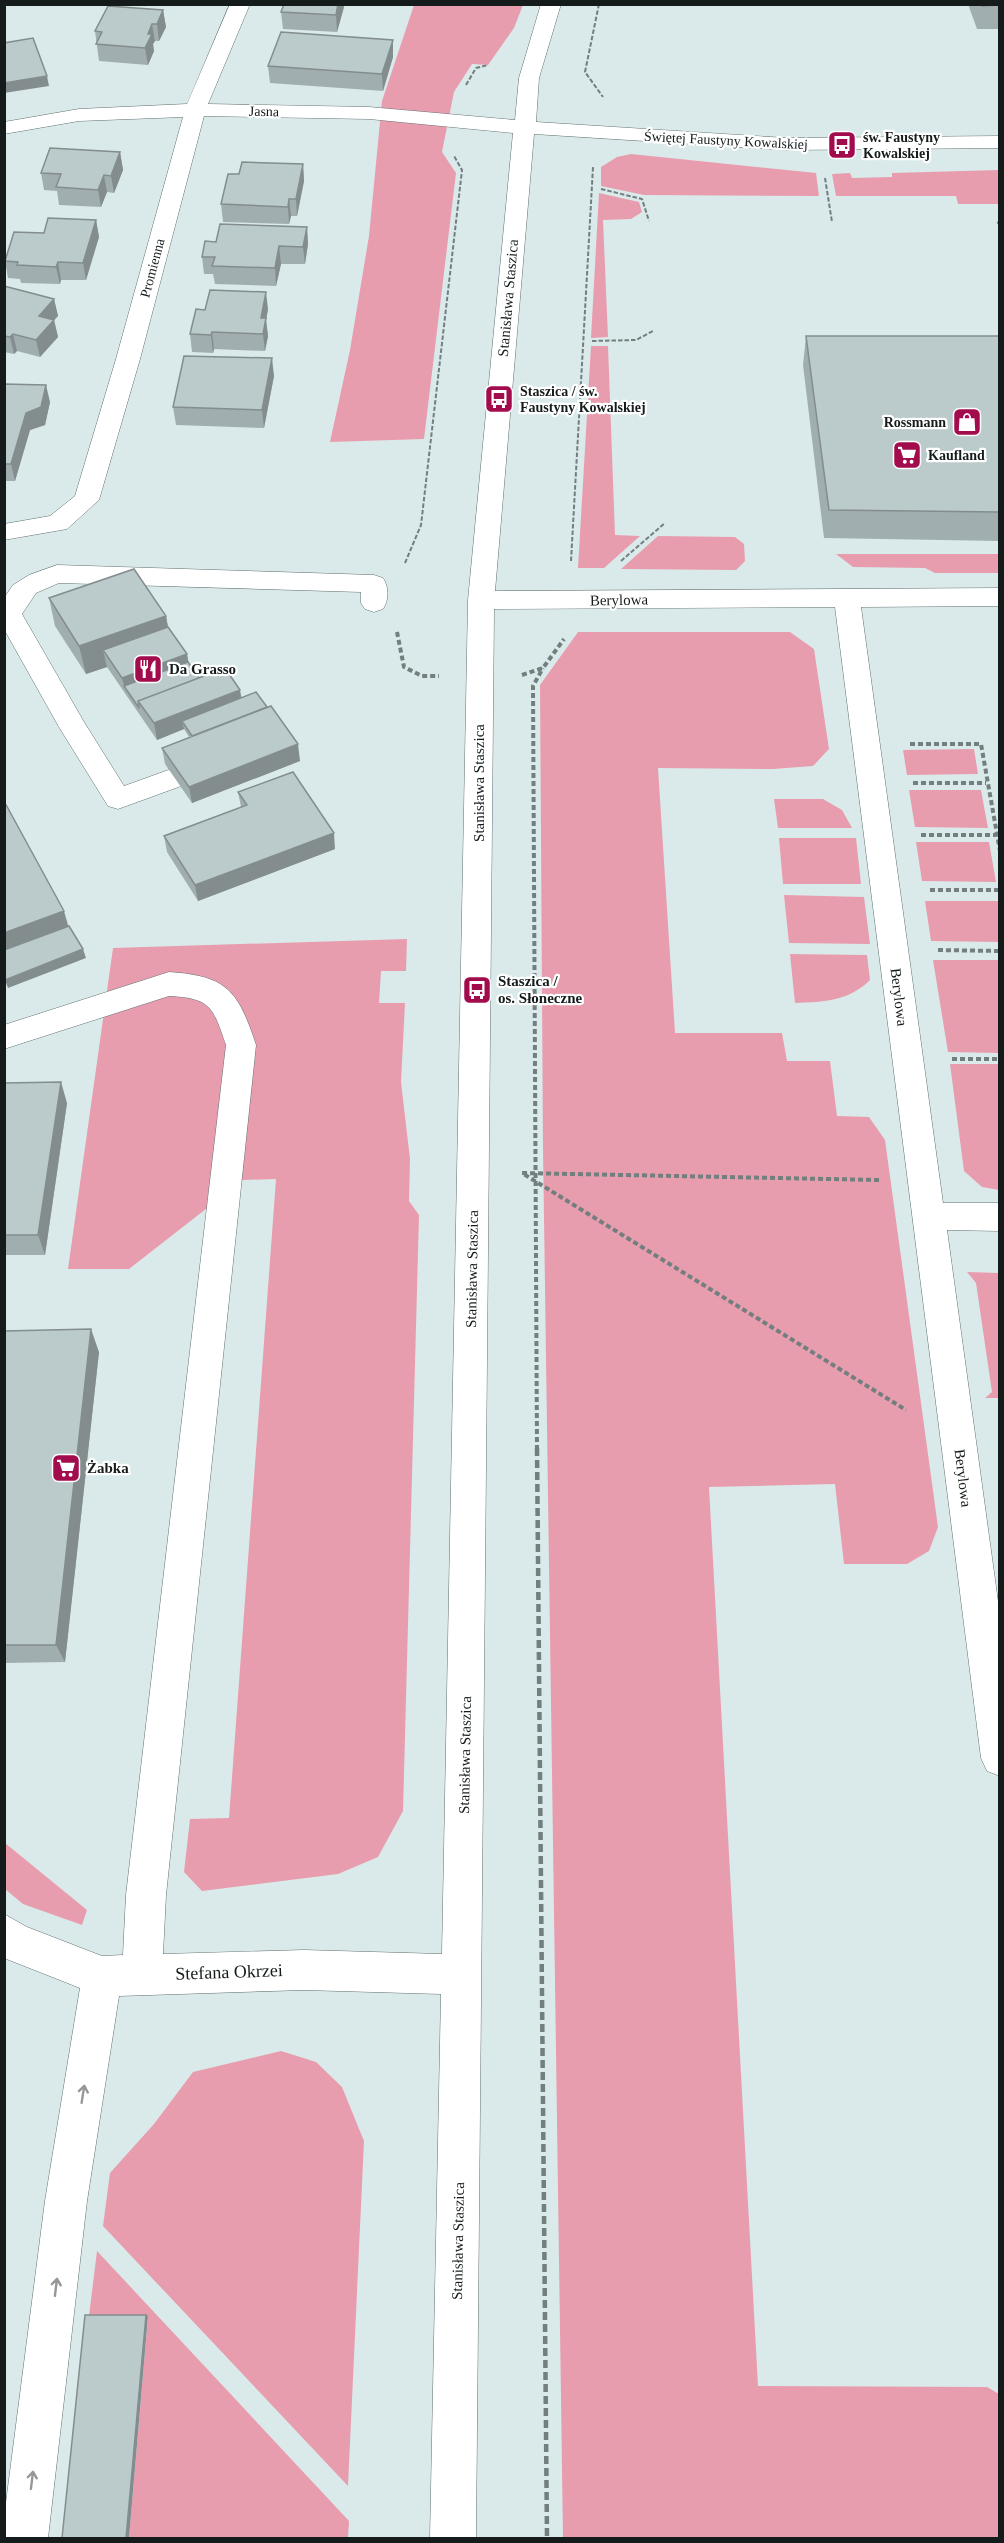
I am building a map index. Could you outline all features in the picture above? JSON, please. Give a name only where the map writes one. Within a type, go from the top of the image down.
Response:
[{"type":"street","name":"Promienna","points":[[4,532],[57,523],[86,500],[128,358],[195,111],[240,4]]},
{"type":"street","name":"Stanisława Staszica","points":[[453,2538],[481,600],[529,78],[551,4]]},
{"type":"street","name":"Jasna","points":[[4,128],[79,116],[195,111],[369,113],[524,126]]},
{"type":"street","name":"Świętej Faustyny Kowalskiej","points":[[524,126],[588,133],[786,144],[999,142]]},
{"type":"street","points":[[174,777],[118,799],[73,727],[9,614],[20,592],[32,583],[57,574],[374,584],[374,603]]},
{"type":"street","name":"Berylowa","points":[[481,600],[847,597],[930,1216],[999,1758]]},
{"type":"street","points":[[847,597],[999,597]]},
{"type":"street","points":[[4,1037],[169,984],[190,984],[207,989],[223,999],[231,1014],[241,1045],[144,1914],[122,1976],[66,2201],[25,2538]]},
{"type":"street","points":[[930,1216],[999,1217]]},
{"type":"street","name":"Stefana Okrzei","points":[[4,1934],[14,1942],[122,1976],[304,1970],[462,1975]]},
{"type":"path","points":[[599,4],[585,72],[607,103]]},
{"type":"path","points":[[461,93],[476,68],[488,65]]},
{"type":"path","points":[[405,564],[422,525],[433,439],[462,170],[451,151]]},
{"type":"path","points":[[570,561],[592,171],[595,163]]},
{"type":"path","points":[[823,168],[832,222]]},
{"type":"path","points":[[601,189],[642,199],[649,221]]},
{"type":"path","points":[[592,341],[636,340],[653,331]]},
{"type":"path","points":[[615,566],[665,523]]},
{"type":"path","points":[[397,632],[404,667],[422,676]]},
{"type":"path","points":[[547,2538],[533,686],[568,633]]},
{"type":"path","points":[[524,675],[543,668]]},
{"type":"path","points":[[906,744],[981,744],[999,850]]},
{"type":"path","points":[[911,783],[987,783]]},
{"type":"path","points":[[920,835],[997,835]]},
{"type":"path","points":[[929,890],[999,890]]},
{"type":"path","points":[[935,950],[999,951]]},
{"type":"path","points":[[950,1059],[999,1059]]},
{"type":"path","points":[[925,1181],[522,1173],[958,1442]]},
{"type":"shaded area","points":[[414,5],[523,5],[514,28],[488,65],[472,64],[454,92],[442,152],[456,173],[424,439],[330,442],[350,350],[369,236],[382,101]]},
{"type":"shaded area","points":[[631,154],[816,173],[819,196],[644,195],[601,186],[601,167],[617,157]]},
{"type":"shaded area","points":[[999,170],[999,204],[958,204],[956,196],[836,196],[832,174],[850,173],[852,178],[892,177],[892,173]]},
{"type":"shaded area","points":[[599,193],[639,202],[642,212],[631,219],[603,220],[608,337],[591,338]]},
{"type":"shaded area","points":[[591,346],[608,346],[615,535],[640,536],[604,568],[578,568]]},
{"type":"shaded area","points":[[658,536],[735,537],[744,544],[745,561],[736,570],[621,569]]},
{"type":"shaded area","points":[[836,554],[999,554],[999,573],[935,573],[925,568],[853,567]]},
{"type":"shaded area","points":[[578,632],[790,632],[814,649],[829,749],[813,766],[773,769],[658,768],[675,1033],[782,1033],[787,1061],[830,1061],[837,1116],[869,1117],[885,1140],[938,1527],[929,1551],[907,1564],[844,1564],[835,1484],[709,1487],[758,2386],[987,2387],[999,2394],[999,2538],[563,2538],[543,1148],[540,685]]},
{"type":"shaded area","points":[[974,749],[978,774],[907,775],[903,750]]},
{"type":"shaded area","points":[[909,790],[981,790],[988,828],[915,827]]},
{"type":"shaded area","points":[[774,799],[823,799],[842,810],[852,828],[778,828]]},
{"type":"shaded area","points":[[779,838],[856,838],[861,884],[783,884]]},
{"type":"shaded area","points":[[916,842],[989,842],[996,882],[922,881]]},
{"type":"shaded area","points":[[784,895],[864,897],[870,944],[789,943]]},
{"type":"shaded area","points":[[925,901],[999,901],[999,942],[931,941]]},
{"type":"shaded area","points":[[407,939],[406,971],[381,971],[379,1003],[405,1003],[401,1082],[410,1159],[409,1201],[419,1215],[403,1811],[378,1857],[338,1874],[202,1891],[184,1872],[190,1819],[229,1818],[276,1179],[243,1180],[129,1269],[68,1269],[113,948]]},
{"type":"shaded area","points":[[790,954],[867,955],[870,980],[854,992],[836,999],[795,1003]]},
{"type":"shaded area","points":[[933,960],[999,960],[999,1053],[948,1052]]},
{"type":"shaded area","points":[[950,1064],[999,1064],[999,1190],[982,1187],[964,1171]]},
{"type":"shaded area","points":[[967,1272],[999,1273],[999,1398],[985,1398],[992,1392],[976,1283]]},
{"type":"shaded area","points":[[5,1843],[87,1910],[82,1925],[23,1904],[5,1889]]},
{"type":"shaded area","points":[[281,2051],[316,2062],[342,2087],[364,2141],[348,2486],[103,2226],[110,2173],[154,2124],[193,2072]]},
{"type":"shaded area","points":[[97,2251],[349,2521],[348,2538],[129,2538],[148,2317],[89,2316]]},
{"type":"building","points":[[284,4],[338,4],[336,15],[281,12]]},
{"type":"building","points":[[981,4],[999,4],[999,5],[982,6]]},
{"type":"building","points":[[108,6],[163,10],[157,24],[152,24],[148,34],[152,34],[145,48],[96,44],[102,32],[95,31]]},
{"type":"building","points":[[281,32],[393,40],[382,74],[268,66]]},
{"type":"building","points":[[33,38],[47,76],[4,83],[4,43]]},
{"type":"building","points":[[50,148],[120,152],[111,176],[104,175],[98,190],[56,187],[61,174],[41,173]]},
{"type":"building","points":[[242,162],[303,164],[296,199],[289,199],[288,207],[221,204],[228,174],[239,174]]},
{"type":"building","points":[[48,218],[96,220],[83,263],[58,262],[56,267],[17,265],[18,262],[5,261],[14,232],[44,233]]},
{"type":"building","points":[[220,224],[307,227],[303,247],[279,246],[275,268],[212,266],[215,257],[202,257],[205,241],[216,242]]},
{"type":"building","points":[[4,286],[54,299],[39,316],[54,320],[36,340],[13,334],[10,337],[4,336]]},
{"type":"building","points":[[210,290],[266,292],[261,318],[266,318],[263,334],[212,332],[211,335],[190,334],[196,309],[205,310]]},
{"type":"building","name":"Kaufland","points":[[806,336],[999,336],[999,512],[829,510]]},
{"type":"building","points":[[184,356],[272,358],[262,410],[173,407]]},
{"type":"building","points":[[4,384],[46,385],[41,407],[26,413],[11,464],[4,464]]},
{"type":"building","points":[[134,569],[166,616],[79,646],[49,598]]},
{"type":"building","points":[[168,627],[187,654],[122,678],[103,650]]},
{"type":"building","points":[[188,662],[199,678],[138,701],[139,708],[124,686]]},
{"type":"building","points":[[225,668],[240,690],[154,723],[138,701]]},
{"type":"building","points":[[256,692],[267,707],[192,736],[182,721]]},
{"type":"building","points":[[271,706],[298,744],[189,787],[162,748]]},
{"type":"building","points":[[293,772],[334,833],[195,885],[164,836],[247,805],[238,792]]},
{"type":"building","points":[[4,801],[64,911],[4,933]]},
{"type":"building","points":[[69,926],[83,949],[5,980],[4,950]]},
{"type":"building","points":[[61,1082],[38,1235],[4,1235],[4,1083]]},
{"type":"building","points":[[91,1329],[56,1645],[4,1645],[4,1331]]},
{"type":"building","points":[[85,2315],[146,2315],[126,2538],[62,2538]]},
{"type":"place","name":"św. Faustyny Kowalskiej","points":[[842,145]]},
{"type":"place","name":"Staszica / św. Faustyny Kowalskiej","points":[[499,399]]},
{"type":"place","name":"Rossmann","points":[[967,422]]},
{"type":"place","name":"Kaufland","points":[[907,455]]},
{"type":"place","name":"Da Grasso","points":[[148,669]]},
{"type":"place","name":"Staszica / os. Słoneczne","points":[[477,990]]},
{"type":"place","name":"Żabka","points":[[66,1468]]}]
